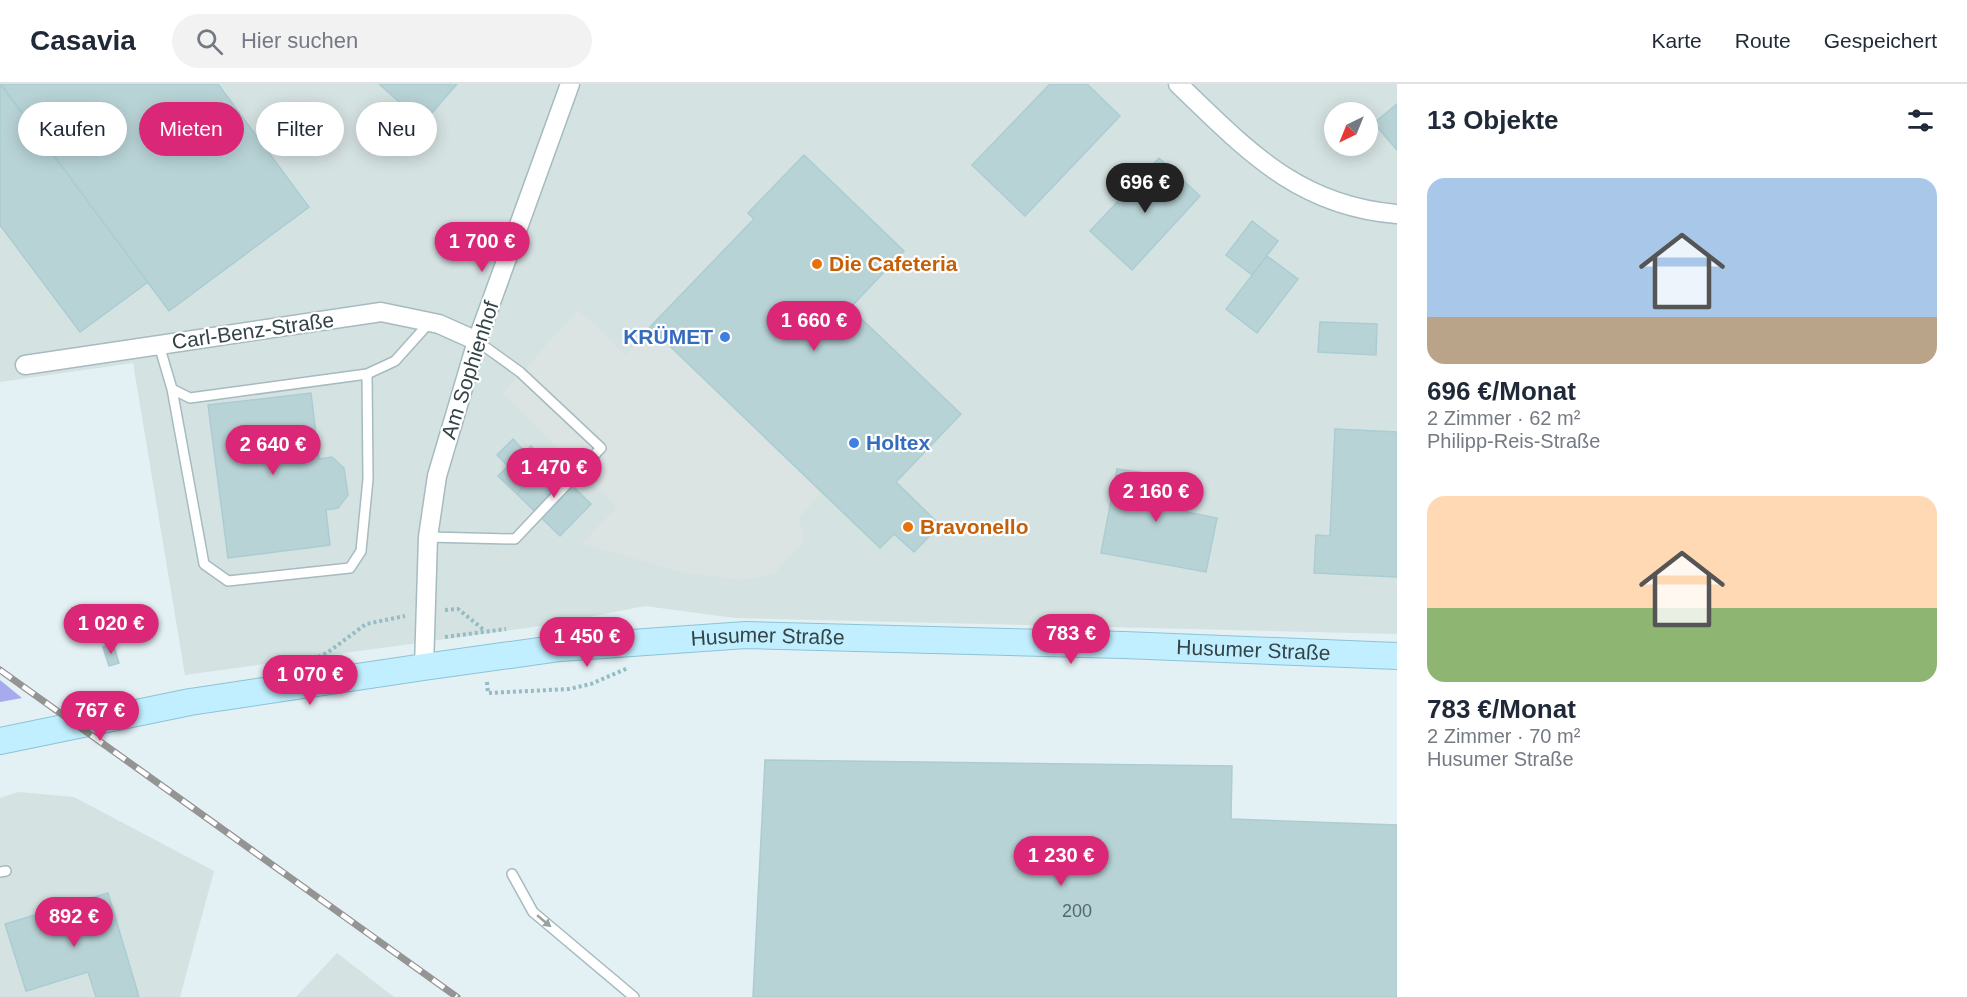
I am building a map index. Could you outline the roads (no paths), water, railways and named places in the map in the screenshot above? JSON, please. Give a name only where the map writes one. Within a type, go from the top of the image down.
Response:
[{"type":"main road","name":"Husumer Straße","points":[[0,741],[190,702],[424,667],[560,648],[746,635],[1124,645],[1397,656]]},
{"type":"street","name":"Am Sophienhof","points":[[424,667],[428,537],[437,476],[477,341],[570,84]]},
{"type":"street","points":[[1178,84],[1244,147],[1279,175],[1326,199],[1373,212],[1397,213]]},
{"type":"street","name":"Carl-Benz-Straße","points":[[25,365],[381,312],[430,322],[477,341]]},
{"type":"lane","points":[[172,389],[190,398],[367,374],[395,361],[430,322]]},
{"type":"lane","points":[[428,537],[515,539],[601,448],[520,372],[477,341]]},
{"type":"lane","points":[[159,345],[172,389],[204,564],[228,581],[350,568],[361,551],[368,479],[367,374]]},
{"type":"lane","points":[[512,874],[533,912],[634,997]]},
{"type":"railway","points":[[0,670],[457,997]]},
{"type":"place","name":"Die Cafeteria","points":[[817,264]]},
{"type":"place","name":"KRÜMET","points":[[725,337]]},
{"type":"place","name":"Holtex","points":[[854,443]]},
{"type":"place","name":"Bravonello","points":[[908,527]]}]
